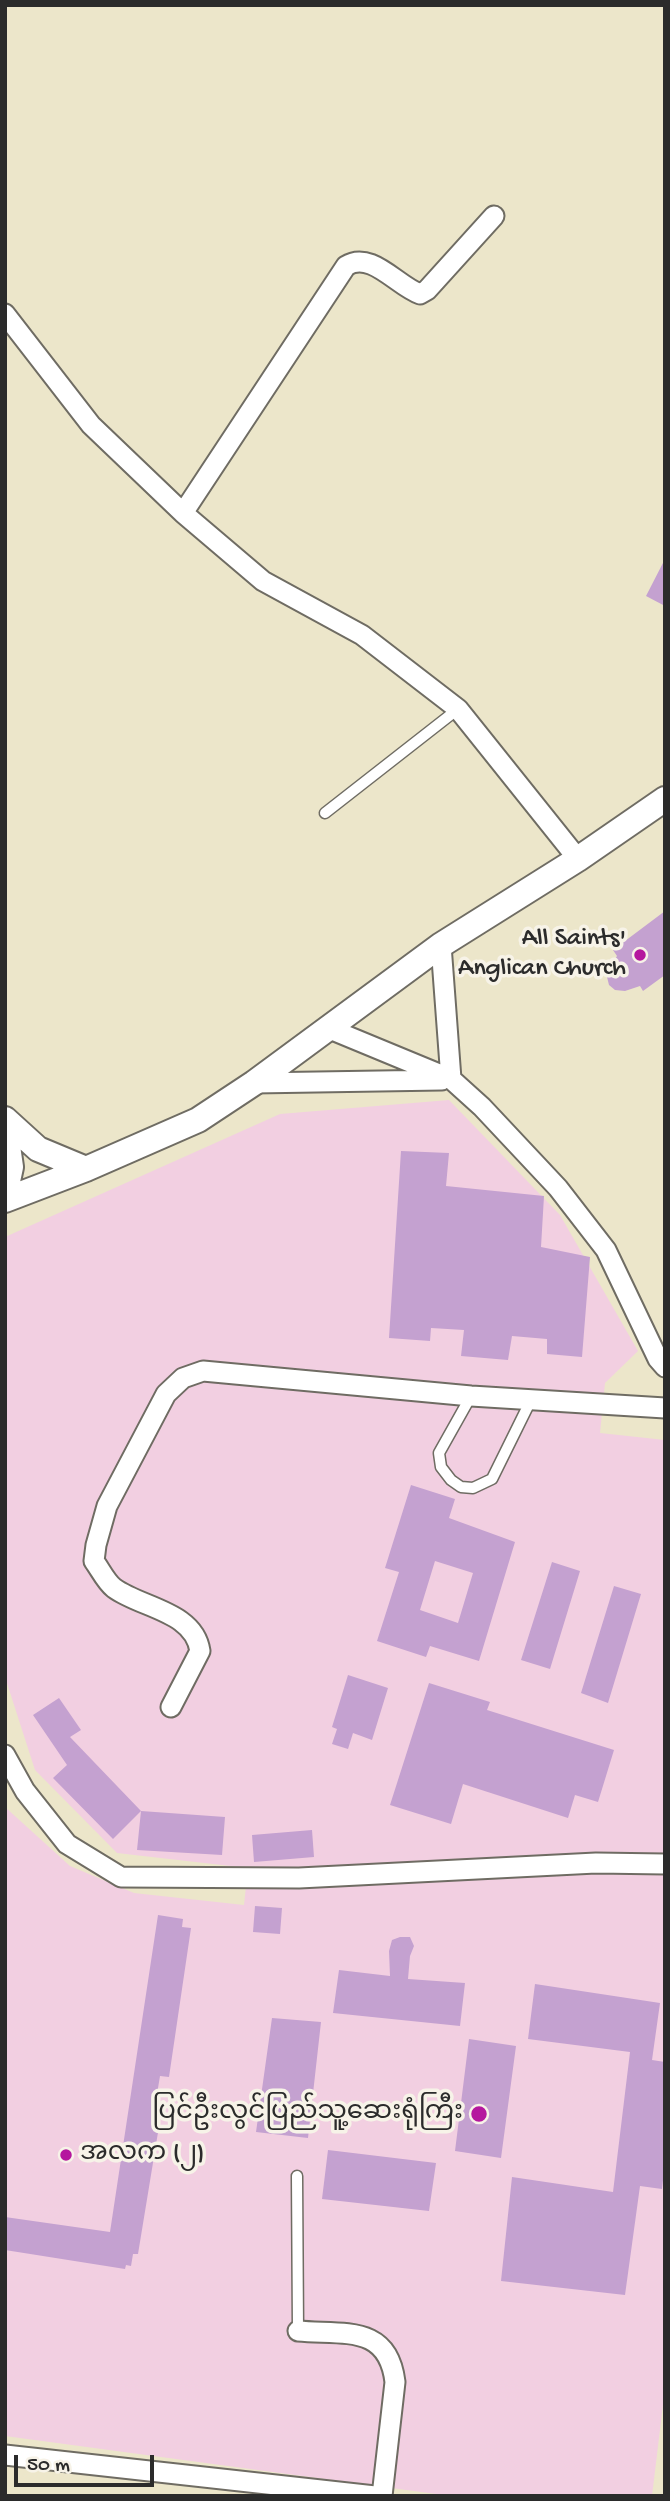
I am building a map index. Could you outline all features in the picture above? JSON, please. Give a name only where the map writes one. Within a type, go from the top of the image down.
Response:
[{"type":"street","points":[[183,513],[346,266],[358,261],[368,263],[420,294],[427,290],[494,216]]},
{"type":"street","points":[[5,314],[91,425],[183,513],[263,582],[362,635],[458,709],[578,859]]},
{"type":"street","points":[[5,1198],[86,1169],[198,1120],[254,1083],[441,945],[578,859],[665,799]]},
{"type":"street","points":[[441,945],[450,1079]]},
{"type":"street","points":[[330,1028],[450,1079],[482,1107],[558,1188],[606,1250],[658,1359],[665,1367]]},
{"type":"street","points":[[254,1083],[450,1079]]},
{"type":"street","points":[[5,1119],[38,1149],[86,1169]]},
{"type":"street","points":[[5,1125],[11,1167],[5,1198]]},
{"type":"street","points":[[171,1707],[200,1651],[198,1642],[190,1628],[172,1616],[113,1587],[94,1561],[107,1506],[166,1394],[183,1378],[203,1370],[471,1396],[665,1408]]},
{"type":"street","points":[[5,1755],[25,1790],[67,1844],[121,1877],[299,1878],[596,1863],[665,1864]]},
{"type":"street","points":[[298,2331],[371,2337],[393,2363],[395,2382],[382,2496]]},
{"type":"street","points":[[5,2455],[375,2496]]},
{"type":"lane","points":[[324,813],[458,709]]},
{"type":"lane","points":[[471,1396],[439,1453],[440,1468],[451,1480],[461,1487],[472,1488],[492,1479],[531,1399]]},
{"type":"lane","points":[[297,2176],[298,2331]]},
{"type":"shaded area","points":[[449,1100],[560,1215],[638,1351],[605,1383],[600,1433],[665,1440],[665,2388],[652,2496],[451,2496],[5,2436],[5,1807],[70,1866],[134,1893],[244,1905],[248,1868],[117,1853],[35,1770],[5,1677],[5,1237],[280,1114]]},
{"type":"building","points":[[665,559],[665,606],[646,596]]},
{"type":"building","name":"All Saints' Anglican Church","points":[[665,911],[665,975],[643,991],[640,986],[625,991],[615,990],[609,985],[607,977],[617,956],[613,950]]},
{"type":"building","points":[[401,1151],[449,1153],[446,1186],[544,1196],[541,1247],[590,1257],[582,1357],[547,1354],[547,1339],[512,1336],[508,1360],[461,1356],[464,1330],[431,1328],[430,1341],[389,1338]]},
{"type":"building","points":[[411,1485],[455,1499],[449,1518],[515,1542],[479,1661],[430,1646],[426,1657],[377,1641],[399,1572],[385,1568]],"holes":[[[435,1561],[473,1573],[458,1623],[420,1610]]]},
{"type":"building","points":[[552,1562],[580,1571],[550,1669],[521,1660]]},
{"type":"building","points":[[614,1586],[641,1594],[608,1703],[581,1693]]},
{"type":"building","points":[[348,1675],[388,1688],[372,1740],[353,1733],[348,1749],[332,1744],[337,1729],[332,1727]]},
{"type":"building","points":[[429,1683],[490,1702],[487,1710],[614,1750],[598,1802],[575,1795],[568,1818],[463,1784],[451,1824],[390,1805]]},
{"type":"building","points":[[59,1698],[81,1730],[70,1737],[141,1811],[113,1839],[53,1778],[67,1765],[33,1715]]},
{"type":"building","points":[[141,1811],[225,1817],[222,1855],[137,1850]]},
{"type":"building","points":[[312,1830],[314,1857],[254,1862],[252,1835]]},
{"type":"building","points":[[255,1906],[282,1908],[280,1934],[253,1932]]},
{"type":"building","points":[[158,1915],[183,1919],[182,1927],[191,1928],[169,2077],[160,2076],[155,2106],[162,2108],[138,2254],[133,2254],[131,2266],[126,2265],[125,2269],[5,2250],[5,2217],[110,2232]]},
{"type":"building","points":[[410,1937],[414,1946],[410,1956],[408,1979],[465,1983],[460,2026],[333,2013],[339,1970],[390,1976],[389,1951],[392,1940]]},
{"type":"building","points":[[535,1984],[660,2003],[652,2060],[665,2062],[665,2162],[662,2189],[640,2186],[625,2295],[501,2281],[512,2177],[613,2192],[630,2052],[528,2039]]},
{"type":"building","points":[[272,2018],[321,2022],[308,2138],[256,2132]]},
{"type":"building","points":[[469,2039],[516,2046],[501,2158],[455,2151]]},
{"type":"building","points":[[328,2150],[436,2163],[429,2211],[322,2199]]},
{"type":"place","name":"All Saints' Anglican Church","points":[[640,955]]},
{"type":"place","name":"ပြင်ဦးလွင်ပြည်သူ့ဆေးရုံကြီး","points":[[479,2114]]},
{"type":"place","name":"အလက (၂)","points":[[66,2155]]}]
